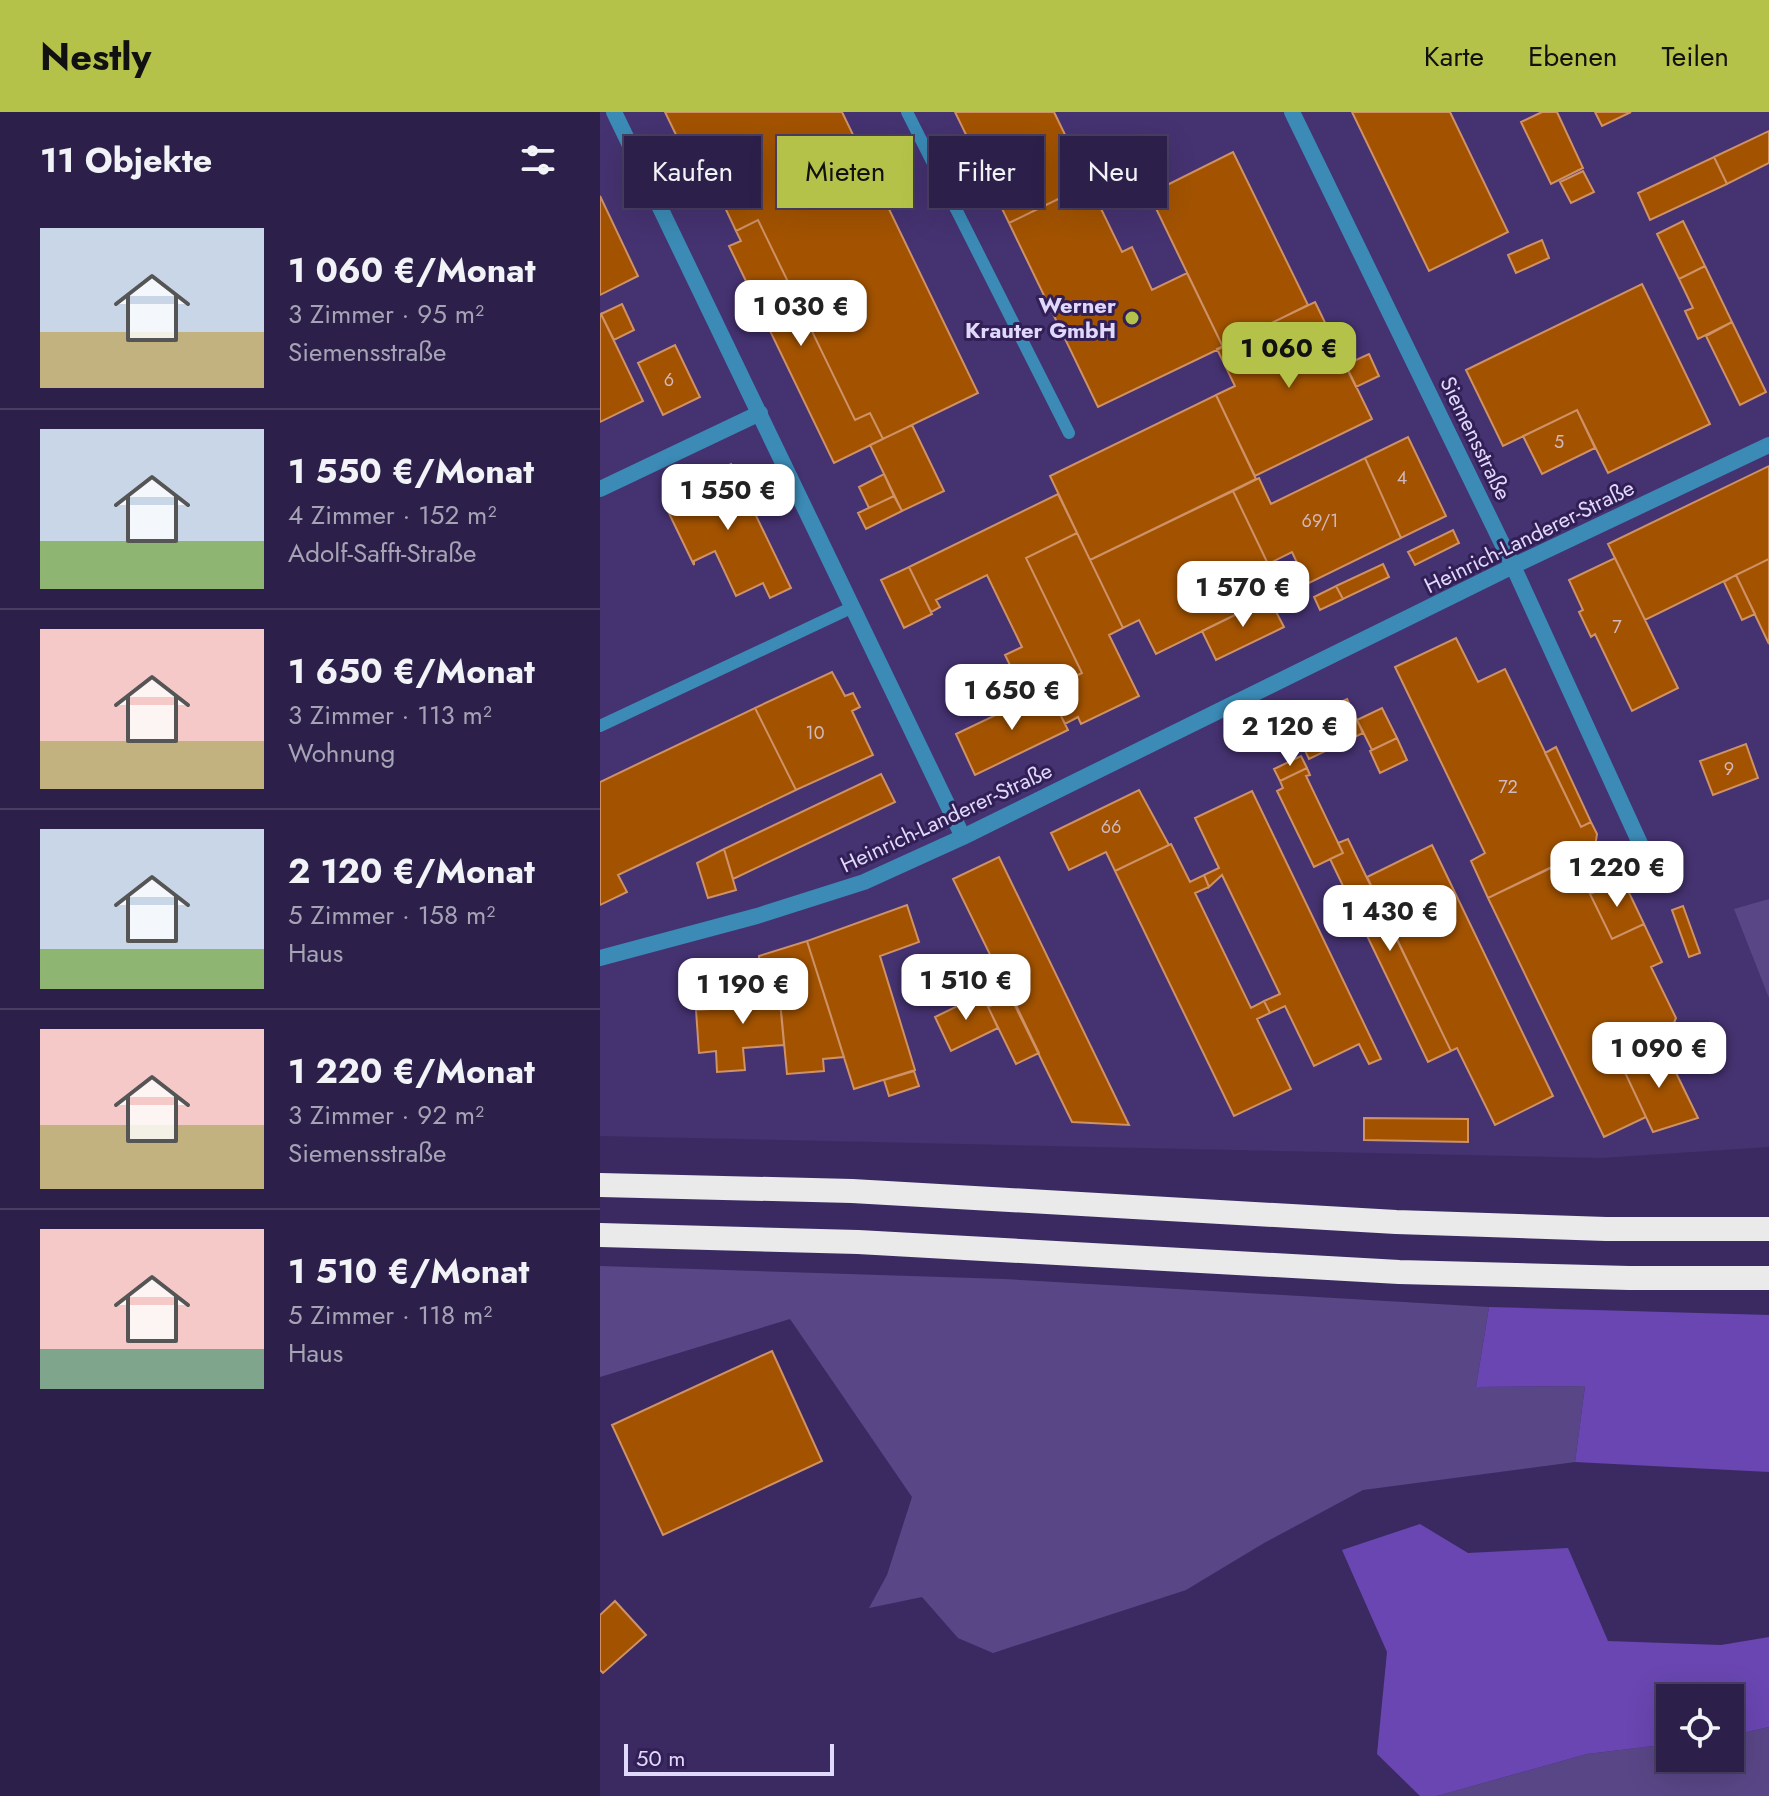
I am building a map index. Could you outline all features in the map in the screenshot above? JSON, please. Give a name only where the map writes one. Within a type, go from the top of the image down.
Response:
[{"type":"highway","points":[[600,1185],[852,1191],[1396,1222],[1606,1229],[1769,1229]]},
{"type":"highway","points":[[600,1235],[858,1242],[1399,1272],[1769,1278]]},
{"type":"street","points":[[614,112],[963,837]]},
{"type":"street","name":"Siemensstraße","points":[[1292,112],[1513,566],[1654,874]]},
{"type":"street","points":[[600,489],[760,413]]},
{"type":"street","name":"Heinrich-Landerer-Straße","points":[[600,958],[757,916],[864,882],[963,837],[1513,566],[1769,445]]},
{"type":"lane","points":[[907,112],[1069,433]]},
{"type":"lane","points":[[600,726],[853,607]]},
{"type":"shaded area","points":[[600,112],[1769,112],[1769,1147],[1601,1158],[600,1136]]},
{"type":"shaded area","points":[[1769,899],[1769,998],[1734,909]]},
{"type":"shaded area","points":[[600,1266],[1004,1279],[1489,1307],[1476,1387],[1585,1386],[1575,1462],[1363,1490],[1264,1543],[1186,1590],[993,1653],[958,1638],[922,1597],[869,1608],[887,1575],[912,1497],[790,1319],[600,1377]]},
{"type":"shaded area","points":[[1489,1307],[1769,1315],[1769,1472],[1575,1462],[1585,1386],[1476,1387]]},
{"type":"shaded area","points":[[1420,1524],[1468,1553],[1568,1548],[1608,1641],[1721,1645],[1769,1637],[1769,1727],[1744,1733],[1744,1684],[1656,1684],[1656,1746],[1587,1754],[1437,1796],[1420,1796],[1377,1754],[1387,1652],[1342,1550]]},
{"type":"shaded area","points":[[1769,1727],[1769,1796],[1437,1796],[1587,1754],[1656,1746],[1656,1772],[1744,1772],[1744,1733]]},
{"type":"building","points":[[665,112],[842,112],[854,136],[777,136],[777,208],[888,208],[978,393],[883,439],[870,413],[855,420],[758,220],[736,231],[725,208],[761,208],[761,136],[677,136]]},
{"type":"building","points":[[955,112],[1054,112],[1066,136],[1060,136],[1060,198],[1044,206],[1044,136],[967,136]]},
{"type":"building","points":[[1352,112],[1450,112],[1508,232],[1429,271]]},
{"type":"building","points":[[1542,112],[1557,112],[1583,168],[1551,184],[1521,122]]},
{"type":"building","points":[[1595,112],[1631,112],[1602,126]]},
{"type":"building","points":[[1769,131],[1769,163],[1727,184],[1714,157]]},
{"type":"building","points":[[1233,152],[1308,305],[1223,347],[1156,208],[1167,208],[1167,185]]},
{"type":"building","points":[[1714,157],[1727,184],[1650,220],[1638,193]]},
{"type":"building","points":[[1583,171],[1594,192],[1571,203],[1560,182]]},
{"type":"building","points":[[600,196],[638,276],[600,295]]},
{"type":"building","name":"Werner Krauter GmbH","points":[[1060,198],[1060,208],[1101,208],[1122,252],[1132,247],[1152,290],[1187,273],[1223,347],[1098,407],[1009,223]]},
{"type":"building","points":[[1002,208],[1040,208],[1009,223]]},
{"type":"building","points":[[758,220],[855,420],[870,413],[883,439],[834,463],[729,246],[741,241],[736,231]]},
{"type":"building","points":[[1683,221],[1705,266],[1679,279],[1657,234]]},
{"type":"building","points":[[1542,240],[1549,258],[1516,273],[1508,255]]},
{"type":"building","points":[[1705,266],[1732,322],[1698,339],[1685,311],[1693,308],[1679,279]]},
{"type":"building","points":[[1642,284],[1710,424],[1608,473],[1577,410],[1503,446],[1466,370]]},
{"type":"building","points":[[1315,302],[1372,419],[1255,476],[1216,395],[1235,386],[1217,349]]},
{"type":"building","points":[[622,304],[634,330],[614,340],[601,314]]},
{"type":"building","points":[[600,315],[643,401],[600,422]]},
{"type":"building","points":[[1732,322],[1766,392],[1740,405],[1706,336]]},
{"type":"building","points":[[675,345],[700,397],[663,415],[638,363]]},
{"type":"building","points":[[1369,354],[1379,376],[1356,387],[1345,365]]},
{"type":"building","points":[[1216,395],[1256,479],[1090,560],[1050,476]]},
{"type":"building","points":[[1577,410],[1595,448],[1542,474],[1523,436]]},
{"type":"building","points":[[912,425],[944,491],[902,511],[870,445]]},
{"type":"building","points":[[1408,437],[1446,516],[1401,538],[1365,458]]},
{"type":"building","points":[[1365,458],[1401,538],[1307,584],[1292,552],[1268,564],[1233,491],[1259,478],[1271,504]]},
{"type":"building","points":[[731,464],[791,588],[770,598],[763,583],[736,596],[715,551],[694,561],[694,565],[663,501],[667,505],[687,495],[684,488]]},
{"type":"building","points":[[1769,466],[1769,559],[1645,620],[1608,544]]},
{"type":"building","points":[[884,474],[894,496],[869,508],[859,487]]},
{"type":"building","points":[[1233,491],[1268,564],[1255,571],[1260,581],[1272,575],[1280,593],[1156,654],[1139,620],[1123,628],[1090,560]]},
{"type":"building","points":[[1058,494],[1077,533],[1026,558],[1082,673],[1027,700],[1005,655],[1022,647],[987,575],[936,600],[940,607],[931,612],[909,567]]},
{"type":"building","points":[[894,496],[902,511],[866,529],[858,513]]},
{"type":"building","points":[[1453,530],[1459,543],[1415,565],[1408,552]]},
{"type":"building","points":[[1077,533],[1123,628],[1109,635],[1139,696],[1081,724],[1078,717],[1065,724],[1048,690],[1082,673],[1026,558]]},
{"type":"building","points":[[1615,558],[1678,688],[1632,711],[1595,634],[1591,637],[1569,580]]},
{"type":"building","points":[[1769,559],[1769,644],[1736,575]]},
{"type":"building","points":[[1383,564],[1389,577],[1343,599],[1336,586]]},
{"type":"building","points":[[909,567],[932,614],[904,628],[881,580]]},
{"type":"building","points":[[1736,575],[1755,614],[1742,620],[1724,582]]},
{"type":"building","points":[[1336,586],[1343,599],[1320,610],[1314,597]]},
{"type":"building","points":[[1269,598],[1284,627],[1216,660],[1202,631]]},
{"type":"building","points":[[1456,638],[1478,682],[1505,669],[1581,827],[1591,822],[1597,834],[1595,847],[1488,898],[1471,861],[1485,853],[1395,667]]},
{"type":"building","points":[[832,672],[845,696],[853,693],[860,707],[852,711],[873,755],[796,790],[755,708]]},
{"type":"building","points":[[1048,690],[1068,730],[975,775],[956,734]]},
{"type":"building","points":[[1347,699],[1363,733],[1309,759],[1293,725]]},
{"type":"building","points":[[755,708],[796,790],[618,875],[627,892],[600,905],[600,782]]},
{"type":"building","points":[[1382,708],[1397,738],[1372,750],[1357,720]]},
{"type":"building","points":[[1397,738],[1407,760],[1380,773],[1370,751]]},
{"type":"building","points":[[1746,744],[1758,778],[1713,795],[1700,761]]},
{"type":"building","points":[[1556,747],[1591,822],[1581,827],[1545,753]]},
{"type":"building","points":[[1301,756],[1307,768],[1280,781],[1274,769]]},
{"type":"building","points":[[1307,768],[1310,775],[1306,776],[1343,853],[1314,867],[1277,791],[1283,788],[1280,781]]},
{"type":"building","points":[[881,774],[895,802],[733,879],[724,849]]},
{"type":"building","points":[[1139,790],[1169,845],[1115,871],[1106,852],[1069,870],[1051,833]]},
{"type":"building","points":[[1252,791],[1381,1059],[1369,1064],[1359,1044],[1314,1066],[1285,1006],[1270,1013],[1264,1001],[1280,994],[1222,875],[1209,887],[1204,875],[1219,868],[1195,818]]},
{"type":"building","points":[[1348,839],[1451,1051],[1428,1062],[1330,859],[1343,853],[1338,843]]},
{"type":"building","points":[[1171,844],[1190,882],[1204,875],[1209,887],[1195,893],[1251,1008],[1264,1001],[1270,1013],[1257,1019],[1291,1089],[1234,1116],[1115,871]]},
{"type":"building","points":[[1432,845],[1553,1096],[1495,1125],[1457,1048],[1451,1051],[1367,877]]},
{"type":"building","points":[[724,849],[736,890],[708,898],[697,863]]},
{"type":"building","points":[[999,857],[1129,1125],[1072,1122],[953,879]]},
{"type":"building","points":[[1572,857],[1612,939],[1644,924],[1662,962],[1651,967],[1676,1018],[1673,1025],[1657,1033],[1662,1044],[1621,1064],[1646,1117],[1604,1137],[1488,898]]},
{"type":"building","points":[[1622,878],[1644,924],[1612,939],[1590,894]]},
{"type":"building","points":[[907,905],[919,942],[880,956],[915,1070],[854,1089],[807,941]]},
{"type":"building","points":[[1683,906],[1700,953],[1689,957],[1672,910]]},
{"type":"building","points":[[807,941],[844,1057],[823,1059],[824,1071],[787,1074],[777,968],[760,970],[759,956]]},
{"type":"building","points":[[777,968],[784,1045],[743,1048],[745,1070],[717,1072],[716,1051],[699,1053],[696,1010],[754,1006],[753,998],[763,998],[760,970]]},
{"type":"building","points":[[982,994],[998,1028],[951,1051],[935,1017]]},
{"type":"building","points":[[1011,995],[1039,1053],[1016,1064],[988,1007]]},
{"type":"building","points":[[1662,1044],[1698,1118],[1653,1132],[1621,1064]]},
{"type":"building","points":[[914,1071],[919,1086],[889,1096],[884,1080]]},
{"type":"building","points":[[1364,1118],[1468,1119],[1468,1142],[1364,1140]]},
{"type":"building","points":[[772,1351],[822,1461],[663,1535],[612,1425]]},
{"type":"building","points":[[615,1601],[646,1635],[603,1673],[600,1670],[600,1615]]},
{"type":"place","name":"Werner Krauter GmbH","points":[[1132,318]]}]
